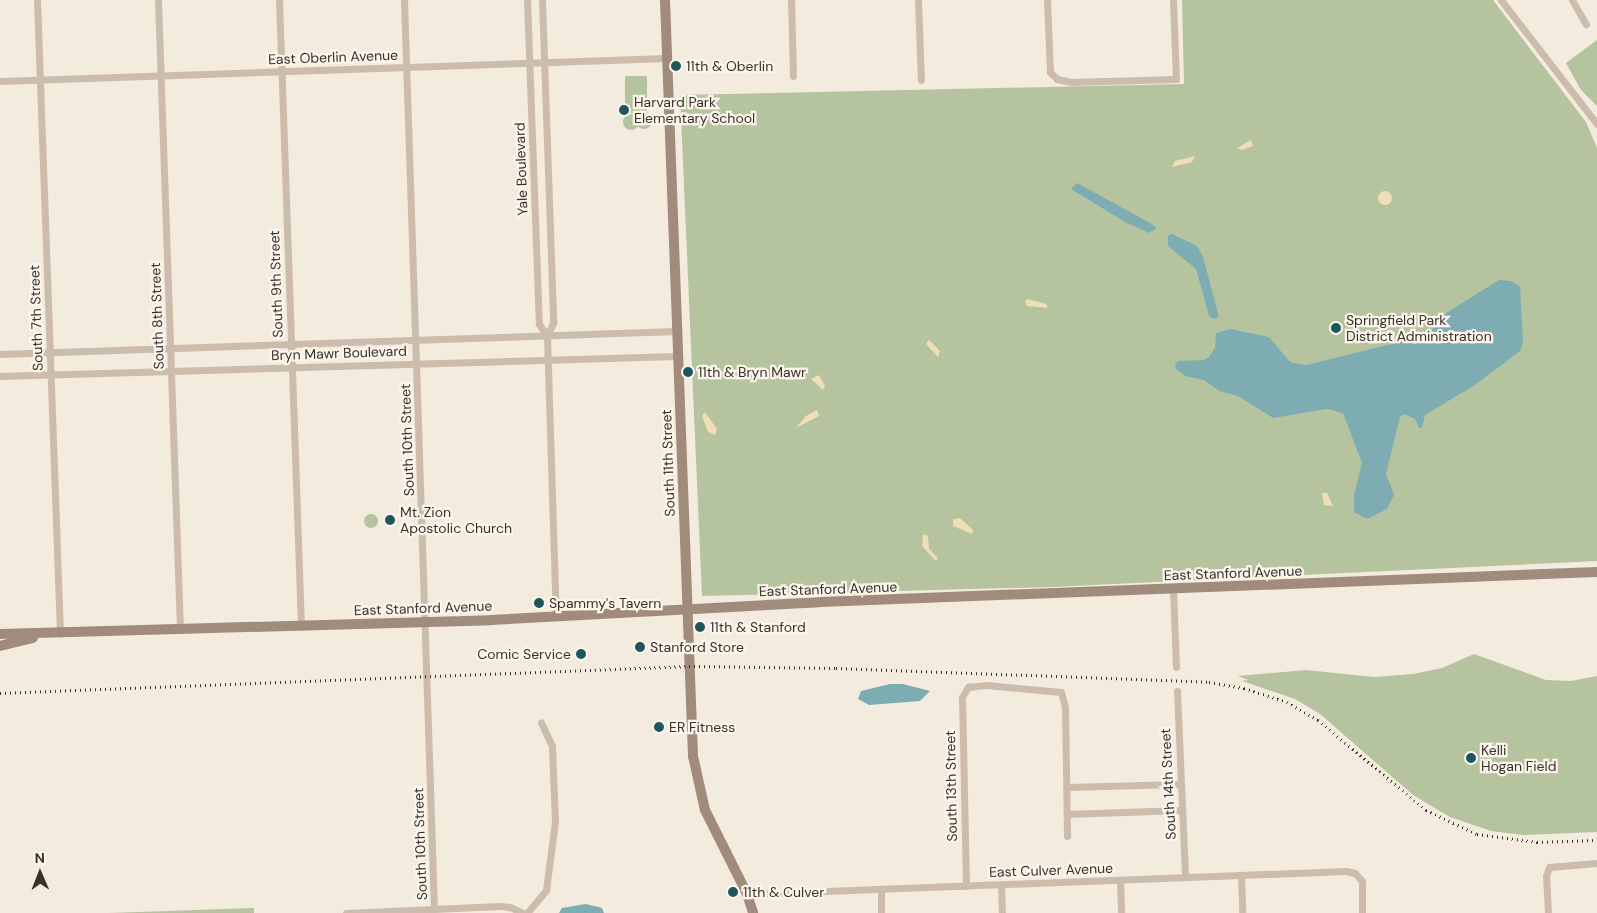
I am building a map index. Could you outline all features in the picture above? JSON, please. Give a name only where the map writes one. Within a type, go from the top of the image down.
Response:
[{"type":"main road","name":"South 11th Street","points":[[665,0],[687,610],[696,778],[705,810],[747,894],[753,913]]},
{"type":"main road","name":"East Stanford Avenue","points":[[0,634],[301,627],[556,617],[820,602],[1597,572]]},
{"type":"main road","name":"East Stanford Avenue","points":[[0,646],[60,634]]},
{"type":"street","name":"South 7th Street","points":[[38,0],[60,634]]},
{"type":"street","name":"South 8th Street","points":[[158,0],[180,630]]},
{"type":"street","name":"South 9th Street","points":[[278,0],[301,627]]},
{"type":"street","name":"South 10th Street","points":[[404,0],[434,908]]},
{"type":"street","name":"Yale Boulevard","points":[[527,0],[539,324],[546,336],[556,617]]},
{"type":"street","name":"Yale Boulevard","points":[[542,0],[554,323],[546,336]]},
{"type":"street","points":[[791,0],[793,76]]},
{"type":"street","points":[[918,0],[921,80]]},
{"type":"street","points":[[1047,0],[1049,67],[1052,76],[1071,82],[1176,79],[1173,0]]},
{"type":"street","points":[[1502,0],[1596,120]]},
{"type":"street","points":[[1572,0],[1586,24]]},
{"type":"street","name":"East Oberlin Avenue","points":[[0,81],[667,58]]},
{"type":"street","name":"Bryn Mawr Boulevard","points":[[0,354],[677,331]]},
{"type":"street","name":"Bryn Mawr Boulevard","points":[[0,376],[417,362],[678,356]]},
{"type":"street","points":[[1173,589],[1176,667]]},
{"type":"street","name":"South 13th Street","points":[[966,886],[962,697],[968,687],[986,685],[1061,692],[1065,707],[1067,787]]},
{"type":"street","name":"South 14th Street","points":[[1177,691],[1185,877]]},
{"type":"street","points":[[527,913],[546,890],[555,822],[552,746],[541,722]]},
{"type":"street","points":[[1067,836],[1067,787],[1180,784]]},
{"type":"street","points":[[1067,814],[1181,810]]},
{"type":"street","points":[[1548,913],[1546,876],[1549,867],[1597,863]]},
{"type":"street","name":"East Culver Avenue","points":[[747,894],[1241,874],[1355,873],[1362,881],[1362,913]]},
{"type":"street","points":[[1241,874],[1242,913]]},
{"type":"street","points":[[1120,880],[1121,913]]},
{"type":"street","points":[[1002,885],[1002,913]]},
{"type":"street","points":[[880,890],[881,913]]},
{"type":"street","points":[[346,913],[504,906],[523,913]]},
{"type":"green space","points":[[1182,0],[1493,0],[1586,122],[1597,148],[1597,561],[1052,587],[702,596],[680,95],[1184,84]]},
{"type":"green space","points":[[1597,40],[1597,106],[1581,90],[1566,63]]},
{"type":"green space","points":[[625,76],[647,76],[647,113],[625,113]]},
{"type":"green space","points":[[644,113],[650,115],[652,121],[650,127],[644,129],[638,127],[636,121],[638,115]]},
{"type":"green space","points":[[631,114],[637,116],[639,122],[637,128],[631,130],[625,128],[623,122],[625,116]]},
{"type":"green space","points":[[371,514],[376,516],[378,521],[376,526],[371,528],[366,526],[364,521],[366,516]]},
{"type":"green space","points":[[1474,654],[1546,680],[1571,681],[1597,676],[1597,832],[1523,835],[1491,831],[1450,817],[1413,795],[1320,714],[1295,699],[1242,681],[1248,680],[1238,676],[1306,670],[1374,677],[1413,674],[1442,668]]},
{"type":"green space","points":[[254,908],[254,913],[109,913]]},
{"type":"sand","points":[[1251,140],[1253,146],[1242,150],[1237,148]]},
{"type":"sand","points":[[1195,156],[1192,162],[1172,167],[1175,161]]},
{"type":"sand","points":[[1382,191],[1388,191],[1392,198],[1388,205],[1382,205],[1378,201],[1378,195]]},
{"type":"sand","points":[[1028,299],[1046,304],[1048,308],[1027,306],[1025,301]]},
{"type":"sand","points":[[929,340],[940,351],[938,357],[926,344]]},
{"type":"sand","points":[[796,371],[805,373],[804,379],[786,380],[787,375]]},
{"type":"sand","points":[[819,375],[825,386],[823,390],[811,379]]},
{"type":"sand","points":[[817,410],[819,416],[796,428],[806,416]]},
{"type":"sand","points":[[705,412],[717,429],[715,435],[708,432],[702,416]]},
{"type":"sand","points":[[1322,493],[1327,493],[1333,506],[1324,505]]},
{"type":"sand","points":[[960,518],[973,530],[972,534],[953,526],[953,519]]},
{"type":"sand","points":[[923,534],[928,536],[929,549],[938,558],[936,561],[922,546]]},
{"type":"water","points":[[1077,183],[1157,228],[1149,233],[1125,222],[1071,189]]},
{"type":"water","points":[[1172,234],[1197,246],[1203,257],[1219,317],[1214,319],[1209,316],[1196,269],[1168,246],[1168,236]]},
{"type":"water","points":[[1499,280],[1511,281],[1520,287],[1523,342],[1520,351],[1475,385],[1425,415],[1422,428],[1419,428],[1415,419],[1404,414],[1400,417],[1386,474],[1394,495],[1387,509],[1367,519],[1354,512],[1354,495],[1362,463],[1343,413],[1327,409],[1273,418],[1238,396],[1219,391],[1204,380],[1185,376],[1176,369],[1175,364],[1179,361],[1204,360],[1209,357],[1215,348],[1216,333],[1230,329],[1269,337],[1290,362],[1306,365],[1428,335],[1443,315]]},
{"type":"water","points":[[890,684],[903,684],[930,691],[920,701],[869,705],[858,699],[861,691]]},
{"type":"water","points":[[586,904],[602,908],[604,913],[559,913],[562,908]]},
{"type":"railway","points":[[0,693],[689,666],[836,668],[1209,682],[1244,688],[1287,702],[1318,720],[1426,810],[1477,834],[1537,842],[1597,840]]},
{"type":"place","name":"11th & Oberlin","points":[[676,66]]},
{"type":"place","name":"Harvard Park Elementary School","points":[[624,110]]},
{"type":"place","name":"Springfield Park District Administration","points":[[1336,328]]},
{"type":"place","name":"11th & Bryn Mawr","points":[[688,372]]},
{"type":"place","name":"Mt. Zion Apostolic Church","points":[[390,520]]},
{"type":"place","name":"Spammy's Tavern","points":[[539,603]]},
{"type":"place","name":"11th & Stanford","points":[[700,627]]},
{"type":"place","name":"Stanford Store","points":[[640,647]]},
{"type":"place","name":"Comic Service","points":[[581,654]]},
{"type":"place","name":"ER Fitness","points":[[659,727]]},
{"type":"place","name":"Kelli Hogan Field","points":[[1471,758]]},
{"type":"place","name":"11th & Culver","points":[[733,892]]}]
